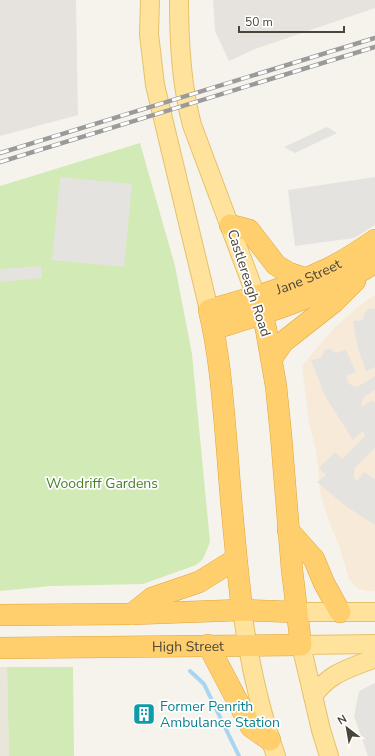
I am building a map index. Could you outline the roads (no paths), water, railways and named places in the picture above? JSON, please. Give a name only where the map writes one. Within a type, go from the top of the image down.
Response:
[{"type":"highway","points":[[230,225],[249,230],[276,265],[289,273],[307,279]]},
{"type":"highway","name":"Jane Street","points":[[213,327],[259,306],[345,260],[375,240]]},
{"type":"highway","name":"Jane Street","points":[[259,306],[310,297],[372,264]]},
{"type":"highway","points":[[272,358],[283,342],[334,302],[372,264]]},
{"type":"highway","name":"Castlereagh Road","points":[[259,306],[272,358],[282,435],[288,530],[296,612],[301,644]]},
{"type":"highway","points":[[213,327],[221,380],[236,559],[242,610]]},
{"type":"highway","points":[[288,530],[314,559],[340,612]]},
{"type":"highway","points":[[132,614],[152,598],[199,582],[236,559]]},
{"type":"highway","points":[[0,615],[132,614],[242,610],[296,612]]},
{"type":"highway","name":"High Street","points":[[0,648],[301,644]]},
{"type":"highway","points":[[208,645],[250,727],[273,748]]},
{"type":"main road","points":[[150,0],[149,34],[155,85],[213,327]]},
{"type":"main road","name":"Castlereagh Road","points":[[179,0],[180,48],[192,125],[259,306]]},
{"type":"main road","points":[[242,610],[247,645],[259,701],[273,748]]},
{"type":"main road","points":[[296,612],[375,612]]},
{"type":"main road","points":[[301,644],[329,756]]},
{"type":"main road","name":"High Street","points":[[301,644],[375,644]]},
{"type":"main road","points":[[313,696],[322,685],[333,676],[375,658]]},
{"type":"waterway","points":[[190,671],[204,684],[239,756]]},
{"type":"railway","points":[[0,153],[375,38]]},
{"type":"railway","points":[[0,162],[375,47]]},
{"type":"place","name":"Former Penrith Ambulance Station","points":[[144,714]]},
{"type":"park label","name":"Woodriff Gardens","points":[[102,483]]}]
